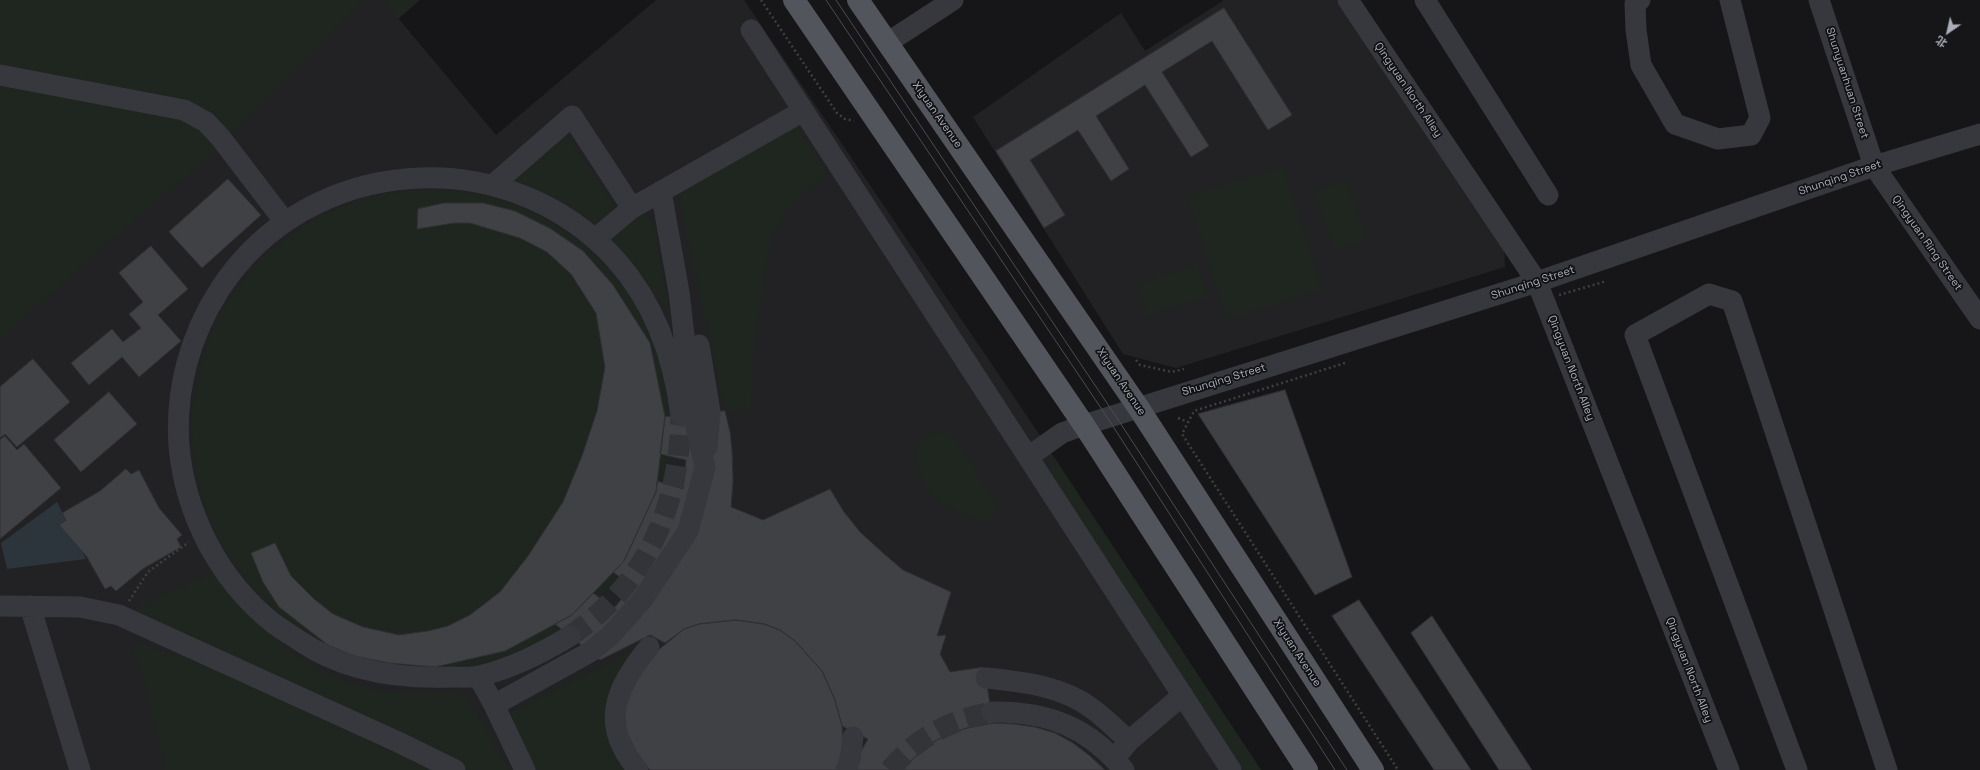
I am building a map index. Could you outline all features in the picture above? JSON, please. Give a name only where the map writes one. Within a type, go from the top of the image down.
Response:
[{"type":"main road","points":[[794,0],[1084,425],[1307,770]]},
{"type":"main road","name":"Xiyuan Avenue","points":[[858,0],[1138,407],[1373,770]]},
{"type":"street","points":[[887,43],[954,0]]},
{"type":"street","name":"Qingyuan North Alley","points":[[1348,0],[1540,291],[1728,770]]},
{"type":"street","points":[[1425,0],[1548,195]]},
{"type":"street","points":[[1640,0],[1635,4],[1636,30],[1641,65],[1675,124],[1718,139],[1751,135],[1760,118],[1730,0]]},
{"type":"street","name":"Shunyuanhuan Street","points":[[1819,0],[1874,166]]},
{"type":"street","points":[[750,30],[1231,770]]},
{"type":"street","points":[[0,74],[184,110],[206,122],[220,137],[285,222]]},
{"type":"street","points":[[595,239],[632,208],[803,112]]},
{"type":"street","points":[[493,185],[572,116],[632,208]]},
{"type":"street","name":"Shunqing Street","points":[[1028,457],[1062,433],[1084,425],[1138,407],[1540,291],[1874,166],[1980,134]]},
{"type":"street","name":"Qingyuan Ring Street","points":[[1874,166],[1980,319]]},
{"type":"street","points":[[570,636],[524,660],[478,676],[428,678],[386,674],[345,663],[307,646],[272,622],[242,593],[217,559],[202,532],[185,485],[180,458],[178,431],[182,384],[190,351],[203,319],[227,278],[264,238],[308,207],[332,196],[358,187],[412,177],[439,177],[493,185],[529,198],[564,216],[595,239],[615,259],[633,282],[658,325],[670,358],[677,385],[681,416]]},
{"type":"street","points":[[494,705],[590,652],[610,636],[643,599],[688,531],[705,467],[693,414],[679,292],[662,191]]},
{"type":"street","points":[[1797,770],[1635,335],[1709,294],[1732,301],[1887,770]]},
{"type":"street","points":[[2,602],[30,606],[80,607],[119,615],[455,770]]},
{"type":"street","points":[[30,606],[80,770]]},
{"type":"street","points":[[638,770],[629,759],[617,738],[615,712],[622,686],[631,670],[649,647]]},
{"type":"street","points":[[478,676],[494,705],[525,770]]},
{"type":"street","points":[[986,678],[1024,682],[1062,692],[1094,710],[1130,741]]},
{"type":"street","points":[[1130,741],[1077,710],[1049,702],[991,707],[1020,712],[1059,722],[1095,741],[1119,765],[1130,741],[1183,695]]},
{"type":"street","points":[[846,770],[850,759],[853,736]]},
{"type":"path","points":[[761,0],[837,113],[845,119],[861,123],[877,123]]},
{"type":"path","points":[[1540,291],[1607,281]]},
{"type":"path","points":[[1136,360],[1140,365],[1172,372],[1184,369]]},
{"type":"path","points":[[1348,362],[1194,411],[1182,434],[1398,770]]},
{"type":"path","points":[[1178,418],[1188,422]]},
{"type":"path","points":[[119,615],[148,572],[202,532]]},
{"type":"shaded area","points":[[0,0],[383,0],[496,135],[656,0],[744,0],[1027,416],[1261,770],[0,770]]},
{"type":"shaded area","points":[[0,0],[363,0],[218,149],[82,266],[0,340]]},
{"type":"shaded area","points":[[383,0],[420,0],[398,19]]},
{"type":"shaded area","points":[[1224,0],[1337,0],[1504,246],[1505,267],[1176,368],[1123,354],[973,117],[1121,13],[1145,51]]},
{"type":"shaded area","points":[[797,126],[827,174],[786,212],[770,242],[752,357],[751,408],[725,411],[678,192]]},
{"type":"shaded area","points":[[561,134],[569,139],[614,204],[609,216],[594,223],[550,195],[502,179]]},
{"type":"shaded area","points":[[1283,167],[1322,290],[1226,319],[1188,196]]},
{"type":"shaded area","points":[[1346,180],[1367,240],[1336,250],[1314,191]]},
{"type":"shaded area","points":[[431,190],[478,194],[523,208],[564,230],[583,244],[600,260],[616,277],[630,296],[652,337],[666,382],[670,429],[666,476],[652,521],[630,562],[616,581],[600,598],[583,614],[564,628],[523,650],[478,664],[431,668],[384,664],[339,650],[298,628],[279,614],[262,598],[246,581],[232,562],[210,521],[196,476],[192,429],[196,382],[210,337],[232,296],[246,277],[262,260],[279,244],[298,230],[339,208],[384,194]]},
{"type":"shaded area","points":[[643,215],[653,222],[671,318],[645,280],[610,246],[613,233]]},
{"type":"shaded area","points":[[1198,265],[1208,297],[1148,315],[1138,284]]},
{"type":"shaded area","points":[[950,431],[999,506],[995,517],[983,522],[943,504],[934,496],[921,476],[914,446],[930,434]]},
{"type":"shaded area","points":[[1058,464],[1261,770],[1243,770],[1048,470]]},
{"type":"shaded area","points":[[57,502],[86,559],[7,569],[1,543]]},
{"type":"shaded area","points":[[221,570],[253,615],[292,654],[336,678],[374,690],[411,694],[456,692],[469,700],[509,770],[467,770],[129,613],[149,601]]},
{"type":"shaded area","points":[[135,642],[208,665],[430,770],[166,770],[140,663],[134,655]]},
{"type":"shaded area","points":[[637,648],[616,754],[625,770],[537,770],[507,714]]},
{"type":"building","points":[[1224,8],[1292,115],[1268,130],[1212,41],[1162,72],[1209,146],[1191,157],[1145,85],[1096,116],[1129,169],[1111,181],[1078,130],[1030,160],[1065,215],[1044,228],[996,151]]},
{"type":"building","points":[[228,179],[261,215],[202,268],[169,232]]},
{"type":"building","points":[[444,203],[483,203],[515,211],[551,229],[583,251],[613,285],[650,343],[665,417],[656,492],[624,561],[572,615],[505,651],[435,667],[389,663],[354,656],[328,645],[279,607],[263,582],[251,553],[275,543],[291,576],[314,599],[333,614],[363,627],[399,635],[428,631],[448,626],[470,615],[500,592],[528,556],[563,502],[582,456],[597,411],[605,367],[596,313],[571,274],[547,252],[520,238],[470,223],[454,223],[417,229],[418,209]]},
{"type":"building","points":[[151,246],[188,289],[158,315],[181,341],[139,377],[122,357],[89,385],[71,363],[112,329],[123,342],[141,328],[129,314],[143,302],[119,273]]},
{"type":"building","points":[[33,359],[70,402],[17,447],[5,434],[0,438],[0,387]]},
{"type":"building","points":[[1285,390],[1352,577],[1315,595],[1198,414]]},
{"type":"building","points":[[109,392],[137,424],[81,472],[54,440]]},
{"type":"building","points":[[725,411],[730,432],[732,450],[733,481],[731,507],[763,520],[830,489],[844,512],[860,532],[883,553],[903,570],[951,592],[937,636],[946,635],[940,654],[950,672],[984,667],[993,723],[967,728],[946,735],[927,746],[901,770],[850,770],[868,739],[842,726],[835,700],[822,671],[795,641],[780,630],[764,624],[736,620],[699,624],[684,629],[665,643],[650,635],[600,660],[555,624],[572,615],[593,593],[614,608],[633,586],[613,572],[624,561],[656,492],[657,481],[683,489],[686,460],[660,454],[665,417]]},
{"type":"building","points":[[5,436],[17,450],[24,444],[61,488],[0,539],[0,440]]},
{"type":"building","points":[[126,469],[131,474],[139,470],[159,508],[182,535],[177,539],[181,547],[144,568],[116,591],[111,586],[105,589],[87,557],[59,525],[66,520],[62,513],[100,491]]},
{"type":"building","points":[[1359,600],[1471,770],[1434,770],[1332,616]]},
{"type":"building","points":[[1432,616],[1532,770],[1499,770],[1411,633]]},
{"type":"building","points":[[736,620],[764,624],[780,630],[795,641],[822,671],[835,700],[842,726],[843,748],[839,770],[650,770],[638,756],[625,728],[626,696],[656,652],[684,629],[699,624]]},
{"type":"building","points":[[993,723],[1035,727],[1055,733],[1073,743],[1105,770],[901,770],[927,746],[946,735],[967,728]]},
{"type":"tunnel","points":[[570,636],[597,615],[620,592],[654,541],[674,482],[679,450],[681,416]]},
{"type":"tunnel","points":[[890,770],[911,748],[935,732],[962,720],[992,712]]},
{"type":"tram line","points":[[826,0],[1107,417],[1335,770]]},
{"type":"tram line","points":[[836,0],[1115,415],[1347,770]]}]
